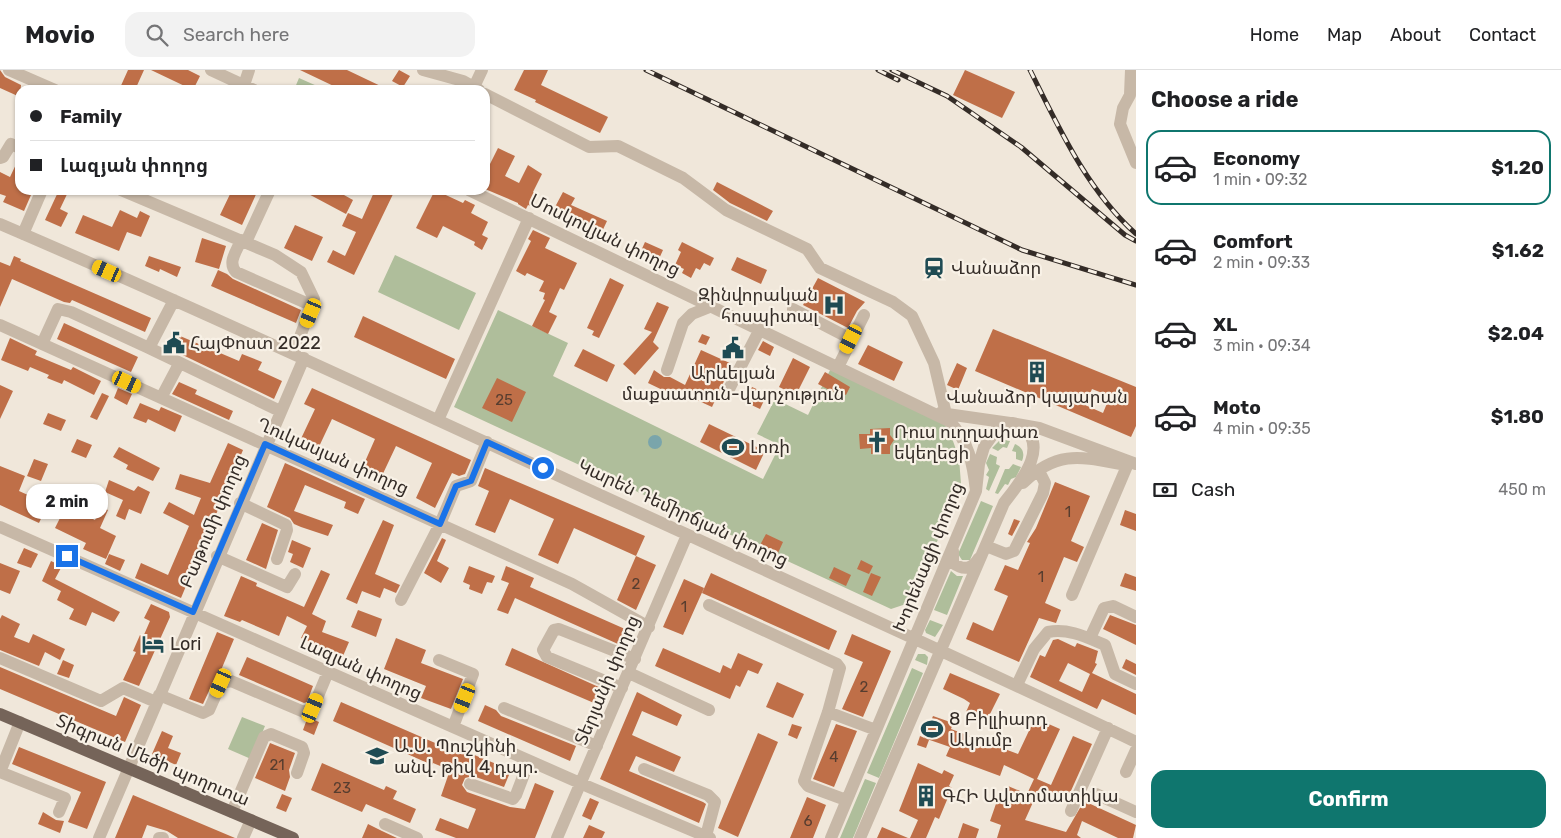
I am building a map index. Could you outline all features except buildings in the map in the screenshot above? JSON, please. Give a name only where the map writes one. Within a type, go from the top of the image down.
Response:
[{"type":"main road","name":"Տիգրան Մեծի պողոտա","points":[[0,714],[293,838]]},
{"type":"street","points":[[9,70],[44,85]]},
{"type":"street","points":[[210,70],[242,85]]},
{"type":"street","points":[[249,70],[249,85]]},
{"type":"street","points":[[423,70],[463,81],[470,85]]},
{"type":"street","points":[[480,85],[482,70]]},
{"type":"street","points":[[1130,70],[1130,94],[1123,108],[1120,124],[1136,163]]},
{"type":"street","points":[[490,96],[589,147],[618,146],[683,178],[726,210],[807,249],[820,268],[893,302],[912,316],[934,363],[941,414],[956,428],[968,448],[974,469],[976,491]]},
{"type":"street","points":[[0,158],[3,157],[11,144],[15,146]]},
{"type":"street","points":[[23,234],[40,195]]},
{"type":"street","points":[[133,195],[244,241],[275,255],[302,272],[314,299],[313,306],[236,272],[232,268],[232,262],[244,241],[267,195]]},
{"type":"street","name":"Մոսկովյան փողոց","points":[[480,195],[941,414]]},
{"type":"street","points":[[438,420],[529,218]]},
{"type":"street","name":"Կարեն Դեմիրճյան փողոց","points":[[0,224],[299,356],[687,535],[915,637],[1136,742]]},
{"type":"street","points":[[149,348],[174,300]]},
{"type":"street","name":"Բաթումի փողոց","points":[[99,838],[193,612],[280,411],[299,356],[313,306]]},
{"type":"street","points":[[667,370],[683,323],[692,314],[712,306]]},
{"type":"street","points":[[42,344],[58,309],[71,312],[280,411]]},
{"type":"street","points":[[793,309],[851,339]]},
{"type":"street","points":[[838,366],[864,315]]},
{"type":"street","name":"Ղուկասյան փողոց","points":[[0,325],[572,584],[648,627]]},
{"type":"street","points":[[726,395],[760,329]]},
{"type":"street","points":[[161,398],[179,364]]},
{"type":"street","points":[[941,414],[1039,428],[1133,466]]},
{"type":"street","points":[[860,838],[1004,503],[1025,476],[1032,461],[1032,438],[1027,430],[1016,424]]},
{"type":"street","name":"Խորենացի փողոց","points":[[830,838],[976,491],[979,464],[984,447],[996,430],[1016,424]]},
{"type":"street","points":[[402,600],[440,524],[456,486],[471,481],[487,442]]},
{"type":"street","points":[[1004,503],[1039,470],[1062,458],[1080,456],[1133,466]]},
{"type":"street","points":[[1072,596],[1133,466]]},
{"type":"street","points":[[984,550],[1006,554],[1014,551],[1043,493],[1045,483],[1039,470]]},
{"type":"street","points":[[240,503],[286,526],[277,559]]},
{"type":"street","name":"Լազյան փողոց","points":[[0,527],[581,784],[708,837]]},
{"type":"street","name":"Տերյանի փողոց","points":[[557,838],[687,535]]},
{"type":"street","points":[[954,543],[951,556],[953,563],[959,568],[967,568],[974,565],[984,550]]},
{"type":"street","points":[[217,556],[287,587],[295,574]]},
{"type":"street","points":[[709,605],[837,664],[840,668],[840,676],[804,781],[808,786],[846,800]]},
{"type":"street","points":[[1090,638],[1104,608],[1113,606],[1136,617]]},
{"type":"street","points":[[622,688],[547,657],[543,650],[554,630],[559,629],[635,660]]},
{"type":"street","points":[[1017,685],[1034,649],[1048,632],[1057,630],[1073,632],[1105,645],[1115,674],[1136,684]]},
{"type":"street","points":[[0,658],[101,701],[123,688],[203,713],[209,710],[221,683],[231,681],[304,712],[313,708],[328,672]]},
{"type":"street","points":[[439,660],[473,674],[453,727]]},
{"type":"street","points":[[628,673],[709,710]]},
{"type":"street","points":[[504,708],[597,746]]},
{"type":"street","points":[[828,712],[876,730]]},
{"type":"street","points":[[20,722],[0,772],[65,798],[59,812]]},
{"type":"street","points":[[1071,811],[1108,728]]},
{"type":"street","points":[[232,812],[264,737],[271,734],[302,747],[304,754],[297,773]]},
{"type":"street","points":[[1126,772],[1136,750]]},
{"type":"street","points":[[470,784],[513,799],[529,761]]},
{"type":"street","points":[[644,769],[708,794],[715,802],[708,837]]},
{"type":"street","points":[[1096,794],[1136,812]]},
{"type":"street","points":[[243,838],[251,820]]},
{"type":"street","points":[[385,824],[417,838]]},
{"type":"green space","points":[[299,78],[315,85],[296,85]]},
{"type":"green space","points":[[395,255],[476,293],[459,330],[378,292]]},
{"type":"green space","points":[[498,310],[568,343],[553,376],[763,479],[780,445],[757,434],[775,399],[808,415],[833,364],[947,424],[959,458],[961,484],[912,602],[891,609],[454,407]]},
{"type":"green space","points":[[999,441],[1010,441],[1007,448],[1003,447],[998,451],[992,448]]},
{"type":"green space","points":[[1015,444],[1023,451],[1022,461],[1016,459],[1016,452],[1012,451]]},
{"type":"green space","points":[[990,454],[997,457],[996,464],[1000,466],[989,491],[986,489],[989,477],[986,475],[989,470],[986,463]]},
{"type":"green space","points":[[1013,464],[1021,467],[1016,477],[1011,479],[1008,485],[1005,484],[998,494],[995,493],[1005,469],[1009,469]]},
{"type":"green space","points":[[981,501],[993,506],[970,560],[962,560],[958,554]]},
{"type":"green space","points":[[951,571],[957,576],[963,576],[947,615],[934,610]]},
{"type":"green space","points":[[930,620],[943,625],[935,637],[926,633],[925,630]]},
{"type":"green space","points":[[918,654],[925,654],[928,657],[927,665],[915,660]]},
{"type":"green space","points":[[912,668],[923,673],[879,778],[867,773]]},
{"type":"green space","points":[[242,717],[265,726],[251,759],[228,749]]},
{"type":"green space","points":[[865,779],[876,783],[853,838],[840,838]]},
{"type":"water","points":[[655,435],[660,437],[662,442],[660,447],[655,449],[650,447],[648,442],[650,437]]},
{"type":"railway","points":[[646,70],[1022,250],[1136,285]]},
{"type":"railway","points":[[878,70],[898,80]]},
{"type":"railway","points":[[892,70],[947,96],[1021,147],[1125,235],[1136,241]]},
{"type":"railway","points":[[1030,70],[1063,136],[1089,178],[1103,198],[1136,234]]},
{"type":"place","name":"Վանաձոր","points":[[934,268]]},
{"type":"place","name":"Զինվորական հոսպիտալ","points":[[834,305]]},
{"type":"place","name":"ՀայՓոստ 2022","points":[[174,343]]},
{"type":"place","name":"Արևելյան մաքսատուն-վարչություն","points":[[733,348]]},
{"type":"place","name":"Վանաձոր կայարան","points":[[1037,372]]},
{"type":"place","name":"Ռուս ուղղափառ եկեղեցի","points":[[877,442]]},
{"type":"place","name":"Լոռի","points":[[733,447]]},
{"type":"place","name":"Lori","points":[[153,644]]},
{"type":"place","name":"8 Բիլլիարդ Ակումբ","points":[[932,729]]},
{"type":"place","name":"Ա.Ս. Պուշկինի անվ. թիվ 4 դպր.","points":[[377,756]]},
{"type":"place","name":"ԳՀԻ Ավտոմատիկա","points":[[926,796]]},
{"type":"route","points":[[67,556],[193,612],[265,444],[440,524],[456,486],[471,481],[487,442],[543,468]]}]
